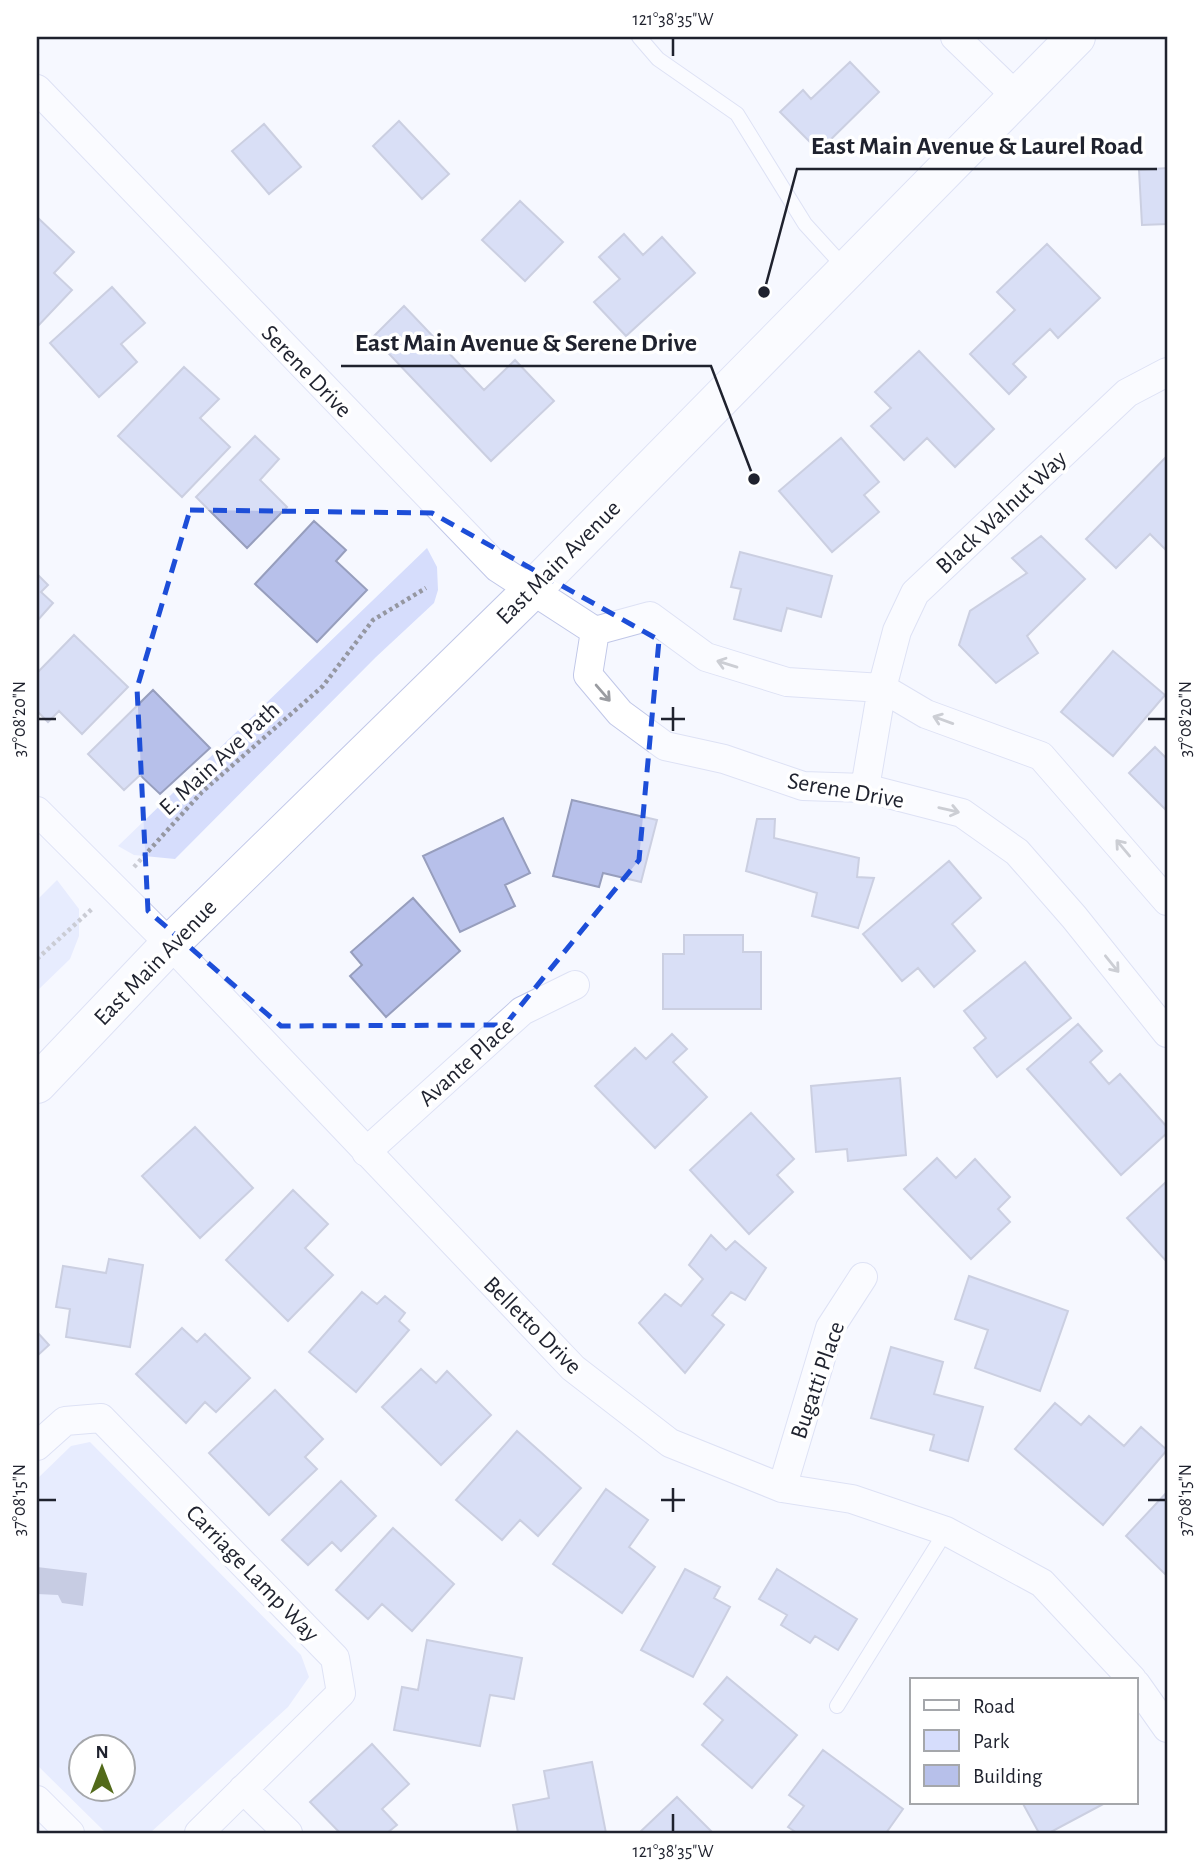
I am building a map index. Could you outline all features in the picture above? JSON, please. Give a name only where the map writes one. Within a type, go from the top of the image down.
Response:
[{"type":"main road","name":"East Main Avenue","points":[[37,1084],[170,944],[532,590],[1076,37]]},
{"type":"street","points":[[955,37],[1017,97]]},
{"type":"street","name":"Serene Drive","points":[[37,89],[498,568],[595,631],[588,675],[620,713],[665,746],[724,759],[803,786],[864,788],[962,813],[1017,852],[1074,917],[1167,1033]]},
{"type":"street","name":"Black Walnut Way","points":[[864,788],[882,688],[897,631],[915,593],[1127,394],[1167,372]]},
{"type":"street","points":[[595,631],[650,616],[706,657],[787,682],[882,688],[926,714],[1041,756],[1167,901]]},
{"type":"street","name":"Belletto Drive","points":[[37,811],[170,944],[573,1368],[670,1443],[782,1488],[852,1499],[946,1531],[1042,1583],[1131,1678]]},
{"type":"street","name":"Avante Place","points":[[366,1152],[522,1011],[575,985]]},
{"type":"street","name":"Bugatti Place","points":[[782,1488],[830,1328],[863,1278]]},
{"type":"street","name":"Carriage Lamp Way","points":[[37,1446],[65,1422],[102,1418],[335,1658],[341,1693],[199,1833]]},
{"type":"street","points":[[1138,1687],[1167,1728]]},
{"type":"street","points":[[243,1789],[288,1833]]},
{"type":"street","points":[[37,1800],[70,1833]]},
{"type":"lane","points":[[639,37],[658,59],[737,114],[805,224],[847,270]]},
{"type":"lane","points":[[837,1706],[946,1531]]},
{"type":"path","name":"E. Main Ave Path","points":[[37,959],[114,888],[202,792],[323,686],[373,620],[426,588]]},
{"type":"highlighted area","points":[[190,510],[432,513],[659,640],[639,860],[505,1025],[281,1026],[148,911],[137,688]]},
{"type":"green space","points":[[427,548],[437,567],[438,590],[434,603],[376,657],[175,859],[134,855],[118,846]]},
{"type":"green space","points":[[57,880],[79,909],[79,936],[70,959],[37,991],[37,900]]},
{"type":"green space","points":[[90,1442],[301,1655],[309,1677],[288,1707],[150,1833],[106,1833],[77,1804],[136,1804],[136,1734],[66,1734],[66,1794],[37,1765],[37,1479],[71,1446]]},
{"type":"shaded area","points":[[37,1567],[87,1573],[83,1606],[62,1603],[58,1595],[37,1594]]},
{"type":"building","points":[[850,62],[879,92],[819,151],[780,112],[803,90],[811,99]]},
{"type":"building","points":[[399,121],[449,174],[422,199],[373,146]]},
{"type":"building","points":[[264,124],[301,167],[269,194],[232,151]]},
{"type":"building","points":[[1167,168],[1167,224],[1142,225],[1139,170]]},
{"type":"building","points":[[520,201],[563,242],[525,281],[482,240]]},
{"type":"building","points":[[37,217],[74,252],[54,273],[72,290],[37,327]]},
{"type":"building","points":[[624,234],[643,255],[662,237],[695,273],[626,336],[594,302],[620,279],[599,257]]},
{"type":"building","points":[[1047,244],[1100,298],[1058,338],[1050,329],[1013,364],[1026,377],[1009,394],[970,354],[1015,310],[997,292]]},
{"type":"building","points":[[112,287],[145,323],[121,344],[137,362],[99,397],[50,343]]},
{"type":"building","points":[[404,306],[484,390],[515,360],[554,401],[491,461],[373,337]]},
{"type":"building","points":[[919,351],[994,429],[955,467],[927,438],[904,460],[871,426],[891,408],[875,392]]},
{"type":"building","points":[[184,367],[219,399],[200,418],[230,447],[182,497],[118,436]]},
{"type":"building","points":[[255,436],[279,459],[260,480],[287,507],[247,548],[196,497]]},
{"type":"building","points":[[841,438],[879,482],[864,495],[879,512],[832,552],[779,491]]},
{"type":"building","points":[[1167,456],[1167,551],[1150,534],[1116,568],[1086,539]]},
{"type":"building","points":[[314,521],[346,550],[336,561],[367,590],[317,642],[255,584]]},
{"type":"building","points":[[1041,536],[1085,579],[1027,636],[1038,653],[996,683],[959,645],[970,611],[1027,573],[1012,558]]},
{"type":"building","points":[[740,552],[832,576],[821,617],[787,608],[781,631],[734,619],[741,589],[731,587]]},
{"type":"building","points":[[37,574],[48,585],[41,592],[53,603],[37,621]]},
{"type":"building","points":[[74,635],[128,687],[82,734],[59,711],[48,722],[37,711],[37,673]]},
{"type":"building","points":[[1113,651],[1165,695],[1113,756],[1061,712]]},
{"type":"building","points":[[153,690],[210,748],[160,794],[140,775],[124,790],[88,754]]},
{"type":"building","points":[[1155,747],[1167,759],[1167,811],[1129,773]]},
{"type":"building","points":[[572,800],[657,820],[641,882],[603,873],[599,887],[553,876]]},
{"type":"building","points":[[503,818],[530,873],[505,885],[515,906],[460,932],[423,856]]},
{"type":"building","points":[[757,819],[775,819],[774,838],[859,858],[857,877],[874,878],[858,928],[812,916],[817,893],[746,871]]},
{"type":"building","points":[[949,861],[981,898],[952,924],[975,951],[934,987],[918,968],[902,981],[863,934]]},
{"type":"building","points":[[413,898],[460,951],[386,1017],[350,976],[362,965],[351,952]]},
{"type":"building","points":[[684,935],[743,935],[743,952],[761,952],[761,1009],[663,1009],[663,954],[684,954]]},
{"type":"building","points":[[1025,962],[1071,1018],[997,1077],[974,1048],[986,1038],[964,1011]]},
{"type":"building","points":[[1078,1024],[1102,1051],[1090,1062],[1109,1084],[1120,1074],[1167,1127],[1167,1133],[1121,1175],[1027,1069]]},
{"type":"building","points":[[672,1034],[687,1049],[673,1062],[707,1097],[655,1148],[595,1086],[635,1048],[646,1059]]},
{"type":"building","points":[[900,1078],[906,1155],[848,1161],[847,1149],[816,1152],[811,1086]]},
{"type":"building","points":[[751,1113],[794,1159],[777,1175],[793,1192],[749,1234],[690,1170]]},
{"type":"building","points":[[195,1127],[253,1188],[200,1238],[142,1176]]},
{"type":"building","points":[[937,1158],[956,1178],[975,1159],[1010,1197],[998,1209],[1010,1222],[971,1259],[904,1189]]},
{"type":"building","points":[[1167,1181],[1167,1262],[1127,1218]]},
{"type":"building","points":[[293,1190],[328,1224],[305,1248],[333,1275],[288,1321],[226,1260]]},
{"type":"building","points":[[711,1235],[726,1250],[735,1241],[766,1268],[745,1300],[731,1292],[712,1315],[724,1325],[685,1373],[639,1323],[665,1294],[681,1306],[703,1279],[689,1265]]},
{"type":"building","points":[[109,1259],[143,1265],[130,1347],[66,1337],[70,1309],[56,1307],[63,1266],[106,1273]]},
{"type":"building","points":[[969,1276],[1068,1311],[1040,1391],[975,1368],[988,1330],[955,1319]]},
{"type":"building","points":[[362,1292],[377,1304],[385,1296],[405,1313],[399,1321],[409,1330],[356,1392],[309,1352]]},
{"type":"building","points":[[182,1328],[197,1342],[205,1334],[250,1378],[216,1412],[205,1402],[186,1423],[136,1374]]},
{"type":"building","points":[[37,1332],[49,1345],[37,1356]]},
{"type":"building","points":[[891,1347],[943,1362],[934,1394],[983,1407],[968,1461],[930,1450],[934,1435],[871,1418]]},
{"type":"building","points":[[421,1369],[436,1383],[447,1371],[491,1415],[441,1465],[382,1407]]},
{"type":"building","points":[[275,1390],[323,1439],[305,1457],[317,1469],[269,1515],[209,1453]]},
{"type":"building","points":[[1055,1403],[1081,1425],[1089,1416],[1124,1446],[1141,1427],[1167,1450],[1103,1525],[1015,1449]]},
{"type":"building","points":[[517,1431],[581,1488],[538,1536],[520,1520],[502,1540],[456,1500]]},
{"type":"building","points":[[341,1481],[376,1516],[341,1551],[332,1542],[308,1565],[282,1540]]},
{"type":"building","points":[[606,1489],[648,1520],[629,1547],[655,1567],[622,1613],[553,1564]]},
{"type":"building","points":[[1167,1492],[1167,1576],[1126,1536]]},
{"type":"building","points":[[393,1528],[454,1584],[412,1631],[382,1604],[368,1619],[336,1590]]},
{"type":"building","points":[[685,1569],[720,1587],[714,1598],[730,1607],[693,1677],[641,1650]]},
{"type":"building","points":[[777,1569],[857,1619],[838,1650],[815,1636],[810,1643],[781,1625],[787,1615],[759,1599]]},
{"type":"building","points":[[427,1640],[522,1658],[514,1699],[490,1695],[480,1746],[394,1730],[402,1687],[418,1690]]},
{"type":"building","points":[[727,1677],[797,1735],[752,1788],[702,1745],[723,1720],[704,1704]]},
{"type":"building","points":[[372,1744],[409,1784],[382,1809],[397,1825],[387,1833],[340,1833],[310,1802]]},
{"type":"building","points":[[823,1750],[903,1809],[886,1833],[797,1833],[788,1827],[804,1806],[789,1795]]},
{"type":"building","points":[[592,1762],[606,1833],[518,1833],[513,1805],[549,1798],[544,1771]]},
{"type":"building","points":[[677,1797],[713,1833],[639,1833]]},
{"type":"building","points":[[1023,1804],[1103,1804],[1049,1833],[1039,1833]]},
{"type":"place","name":"East Main Avenue & Laurel Road","points":[[764,292]]},
{"type":"place","name":"East Main Avenue & Serene Drive","points":[[754,479]]}]
